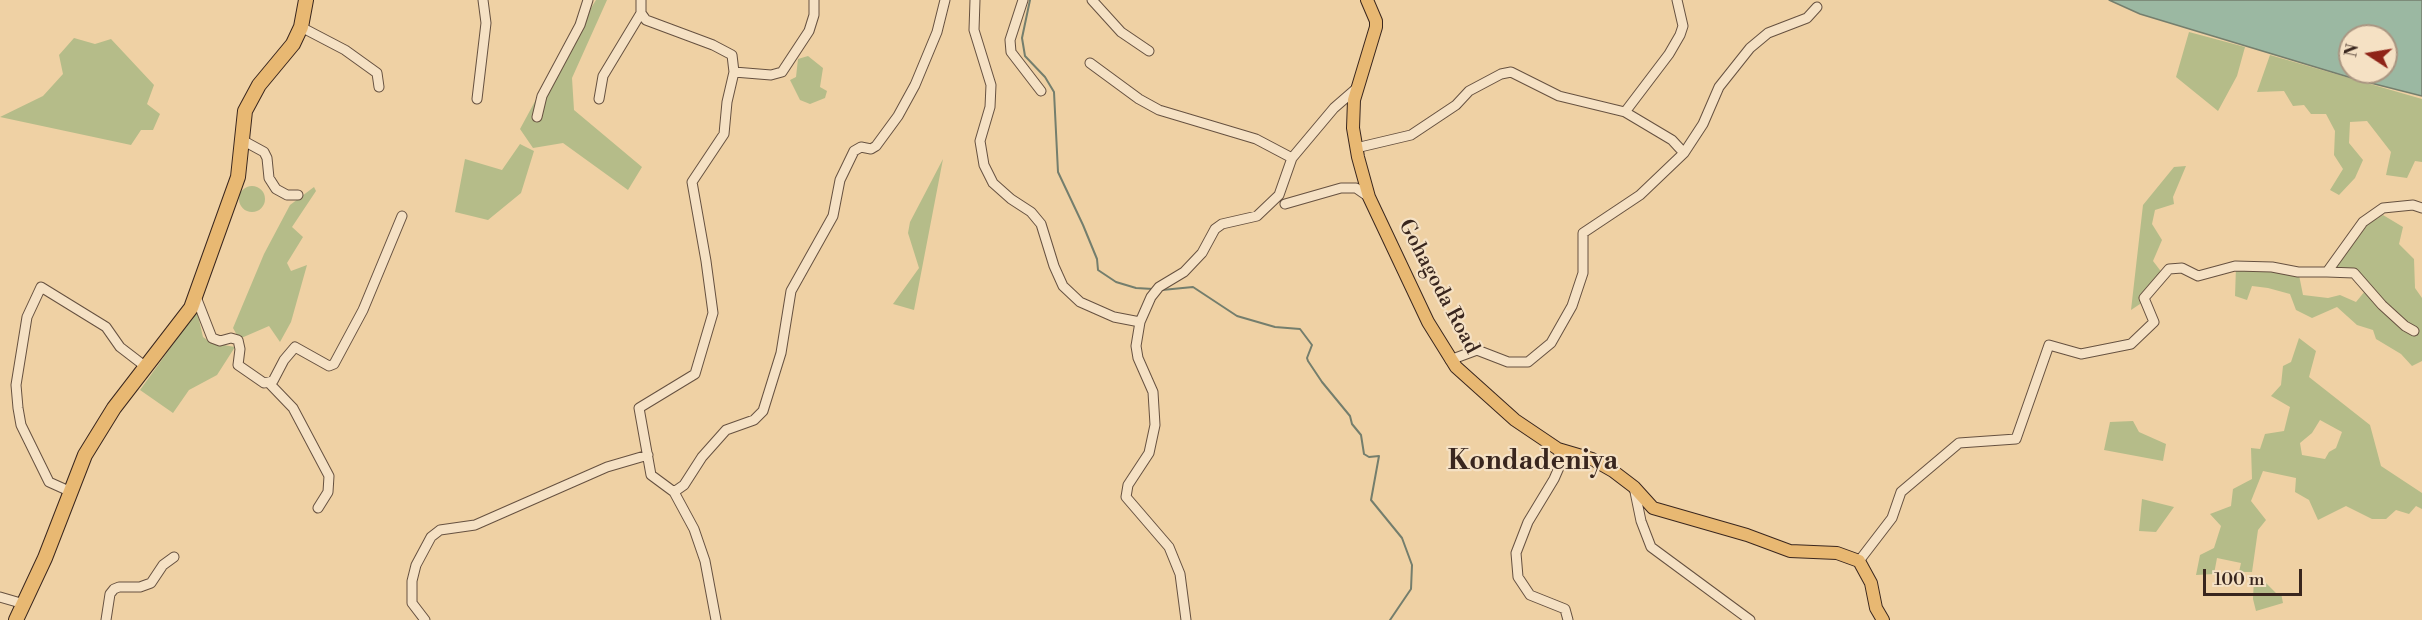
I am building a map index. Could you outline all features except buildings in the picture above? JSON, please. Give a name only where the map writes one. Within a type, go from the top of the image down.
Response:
[{"type":"highway","points":[[16,620],[45,558],[69,491],[85,455],[101,427],[181,324],[196,297],[240,168],[245,111],[259,85],[288,51],[301,27],[306,0]]},
{"type":"main road","name":"Gohagoda Road","points":[[1367,0],[1376,21],[1376,27],[1357,88],[1353,119],[1356,148],[1369,197],[1428,322],[1450,360],[1502,410],[1558,448],[1592,459],[1634,487],[1653,508],[1748,535],[1790,551],[1838,553],[1859,561]]},
{"type":"main road","points":[[1859,561],[1871,584],[1876,608],[1883,620]]},
{"type":"street","points":[[477,99],[486,23],[483,0]]},
{"type":"street","points":[[537,117],[542,96],[580,25],[588,0]]},
{"type":"street","points":[[599,99],[603,76],[641,13],[641,0]]},
{"type":"street","points":[[734,72],[771,75],[782,72],[809,31],[814,15],[814,0]]},
{"type":"street","points":[[674,492],[684,485],[702,457],[726,430],[754,420],[763,411],[781,353],[791,291],[833,216],[840,180],[854,151],[861,147],[871,149],[876,146],[898,116],[915,85],[937,32],[945,0]]},
{"type":"street","points":[[975,0],[974,30],[991,85],[990,107],[980,141],[984,165],[993,183],[1011,200],[1031,212],[1041,224],[1054,266],[1063,286],[1071,294],[1080,302],[1114,317],[1140,322]]},
{"type":"street","points":[[1023,0],[1010,40],[1011,52],[1041,91]]},
{"type":"street","points":[[1092,0],[1121,32],[1149,51]]},
{"type":"street","points":[[1625,112],[1669,54],[1680,35],[1683,26],[1677,0]]},
{"type":"street","points":[[1450,360],[1477,350],[1508,362],[1528,362],[1551,343],[1572,306],[1583,273],[1583,233],[1640,195],[1684,153],[1703,124],[1719,87],[1750,48],[1768,33],[1807,18],[1817,7]]},
{"type":"street","points":[[641,13],[646,20],[713,45],[732,55],[734,72],[727,102],[724,134],[692,182],[713,313],[694,374],[639,408],[651,475],[674,492],[694,529],[705,561],[716,620]]},
{"type":"street","points":[[301,27],[345,51],[377,73],[379,87]]},
{"type":"street","points":[[1090,63],[1139,99],[1159,110],[1256,139],[1292,158]]},
{"type":"street","points":[[1356,148],[1412,135],[1455,105],[1469,91],[1501,74],[1511,72],[1559,96],[1625,112],[1672,140],[1684,153]]},
{"type":"street","points":[[1186,620],[1180,574],[1168,547],[1126,497],[1128,485],[1149,453],[1155,425],[1153,392],[1138,358],[1136,346],[1140,322],[1151,297],[1159,287],[1184,272],[1202,253],[1215,229],[1222,224],[1257,216],[1279,195],[1292,158],[1334,108],[1357,88]]},
{"type":"street","points":[[242,140],[264,152],[271,182],[276,189],[287,195],[298,195]]},
{"type":"street","points":[[1285,204],[1341,188],[1356,188],[1369,197]]},
{"type":"street","points":[[2327,272],[2363,222],[2383,208],[2413,205],[2422,208]]},
{"type":"street","points":[[269,383],[273,381],[284,360],[295,347],[323,365],[334,364],[363,310],[402,216]]},
{"type":"street","points":[[1859,561],[1892,518],[1901,492],[1959,442],[2016,439],[2049,345],[2081,354],[2131,344],[2154,322],[2144,298],[2169,269],[2182,268],[2198,276],[2235,266],[2272,267],[2298,272],[2354,273],[2382,305],[2414,331]]},
{"type":"street","points":[[69,491],[49,482],[21,425],[18,408],[15,385],[27,317],[41,287],[106,327],[120,347],[146,367]]},
{"type":"street","points":[[196,297],[212,338],[238,340],[240,349],[238,365],[269,383],[293,408],[329,476],[328,492],[318,508]]},
{"type":"street","points":[[1558,448],[1561,463],[1528,522],[1516,553],[1518,577],[1530,595],[1565,609],[1568,620]]},
{"type":"street","points":[[425,620],[412,603],[412,581],[416,565],[431,537],[440,530],[475,525],[607,467],[648,455]]},
{"type":"street","points":[[1634,487],[1641,521],[1651,547],[1750,620]]},
{"type":"street","points":[[106,620],[110,594],[114,589],[140,587],[151,583],[163,565],[174,557]]},
{"type":"street","points":[[0,597],[24,604]]},
{"type":"green space","points":[[596,0],[607,0],[572,78],[574,110],[642,167],[628,190],[563,143],[533,148],[520,129],[546,81]]},
{"type":"green space","points":[[2189,32],[2245,47],[2237,76],[2218,111],[2176,77]]},
{"type":"green space","points":[[74,38],[95,44],[111,39],[154,85],[147,104],[160,114],[153,130],[141,130],[131,145],[0,117],[43,96],[63,74],[59,55]]},
{"type":"green space","points":[[2270,55],[2338,75],[2338,84],[2370,84],[2422,99],[2422,162],[2415,161],[2407,178],[2386,175],[2391,152],[2367,121],[2350,122],[2349,143],[2363,160],[2355,178],[2339,195],[2330,190],[2343,169],[2334,155],[2335,131],[2326,114],[2311,114],[2304,105],[2293,106],[2284,91],[2257,92]]},
{"type":"green space","points":[[808,56],[823,68],[820,87],[827,91],[825,98],[810,104],[800,100],[790,80],[796,77],[798,59]]},
{"type":"green space","points":[[520,144],[534,151],[521,193],[488,220],[455,212],[465,159],[502,170]]},
{"type":"green space","points":[[943,159],[914,310],[893,304],[919,268],[908,233],[910,222]]},
{"type":"green space","points":[[2186,166],[2173,197],[2174,204],[2155,210],[2152,224],[2162,240],[2153,261],[2163,274],[2143,302],[2131,310],[2143,205],[2174,167]]},
{"type":"green space","points":[[252,186],[262,189],[265,199],[262,209],[252,212],[242,209],[239,199],[242,189]]},
{"type":"green space","points":[[314,187],[316,191],[292,227],[303,237],[287,263],[291,271],[307,265],[291,322],[280,342],[269,326],[239,339],[233,328],[264,254],[290,205]]},
{"type":"green space","points":[[2383,215],[2403,227],[2399,244],[2414,259],[2415,288],[2422,298],[2422,361],[2412,366],[2401,354],[2376,339],[2373,330],[2357,325],[2337,307],[2312,318],[2296,310],[2290,294],[2252,286],[2247,300],[2235,296],[2236,267],[2299,275],[2303,295],[2328,298],[2340,295],[2356,302],[2370,285],[2336,268],[2368,224]]},
{"type":"green space","points":[[197,311],[203,337],[212,343],[235,347],[217,375],[189,390],[173,413],[140,390]]},
{"type":"green space","points":[[2299,338],[2316,351],[2309,377],[2370,425],[2381,466],[2422,493],[2422,509],[2416,506],[2409,514],[2396,510],[2386,519],[2372,519],[2346,506],[2318,520],[2309,500],[2295,492],[2296,478],[2263,471],[2251,501],[2266,520],[2258,530],[2252,572],[2239,572],[2241,563],[2217,558],[2214,574],[2196,575],[2200,555],[2214,548],[2221,526],[2210,514],[2231,506],[2233,489],[2252,479],[2251,448],[2260,449],[2265,434],[2284,431],[2290,407],[2271,396],[2281,385],[2283,366],[2291,362]],"holes":[[[2320,420],[2342,432],[2336,448],[2329,452],[2325,459],[2302,455],[2300,443],[2312,433]]]},
{"type":"green space","points":[[2133,421],[2139,432],[2166,444],[2163,461],[2104,450],[2110,422]]},
{"type":"green space","points":[[2142,499],[2174,507],[2156,532],[2139,531]]},
{"type":"green space","points":[[2254,578],[2266,583],[2276,593],[2281,593],[2283,603],[2256,611],[2253,599]]},
{"type":"shaded area","points":[[2109,0],[2422,0],[2422,96],[2375,84],[2398,84],[2398,24],[2338,24],[2338,74],[2140,14]]},
{"type":"waterway","points":[[1030,0],[1022,38],[1025,56],[1045,77],[1054,92],[1058,172],[1097,259],[1098,270],[1116,282],[1136,288],[1153,289]]},
{"type":"waterway","points":[[1162,290],[1193,287],[1237,316],[1275,327],[1300,329],[1312,345],[1308,361],[1350,416],[1352,424],[1361,435],[1364,454],[1369,457],[1379,456],[1371,500],[1402,538],[1412,565],[1411,589],[1390,620]]},
{"type":"district","name":"Kondadeniya","points":[[1533,463]]}]
